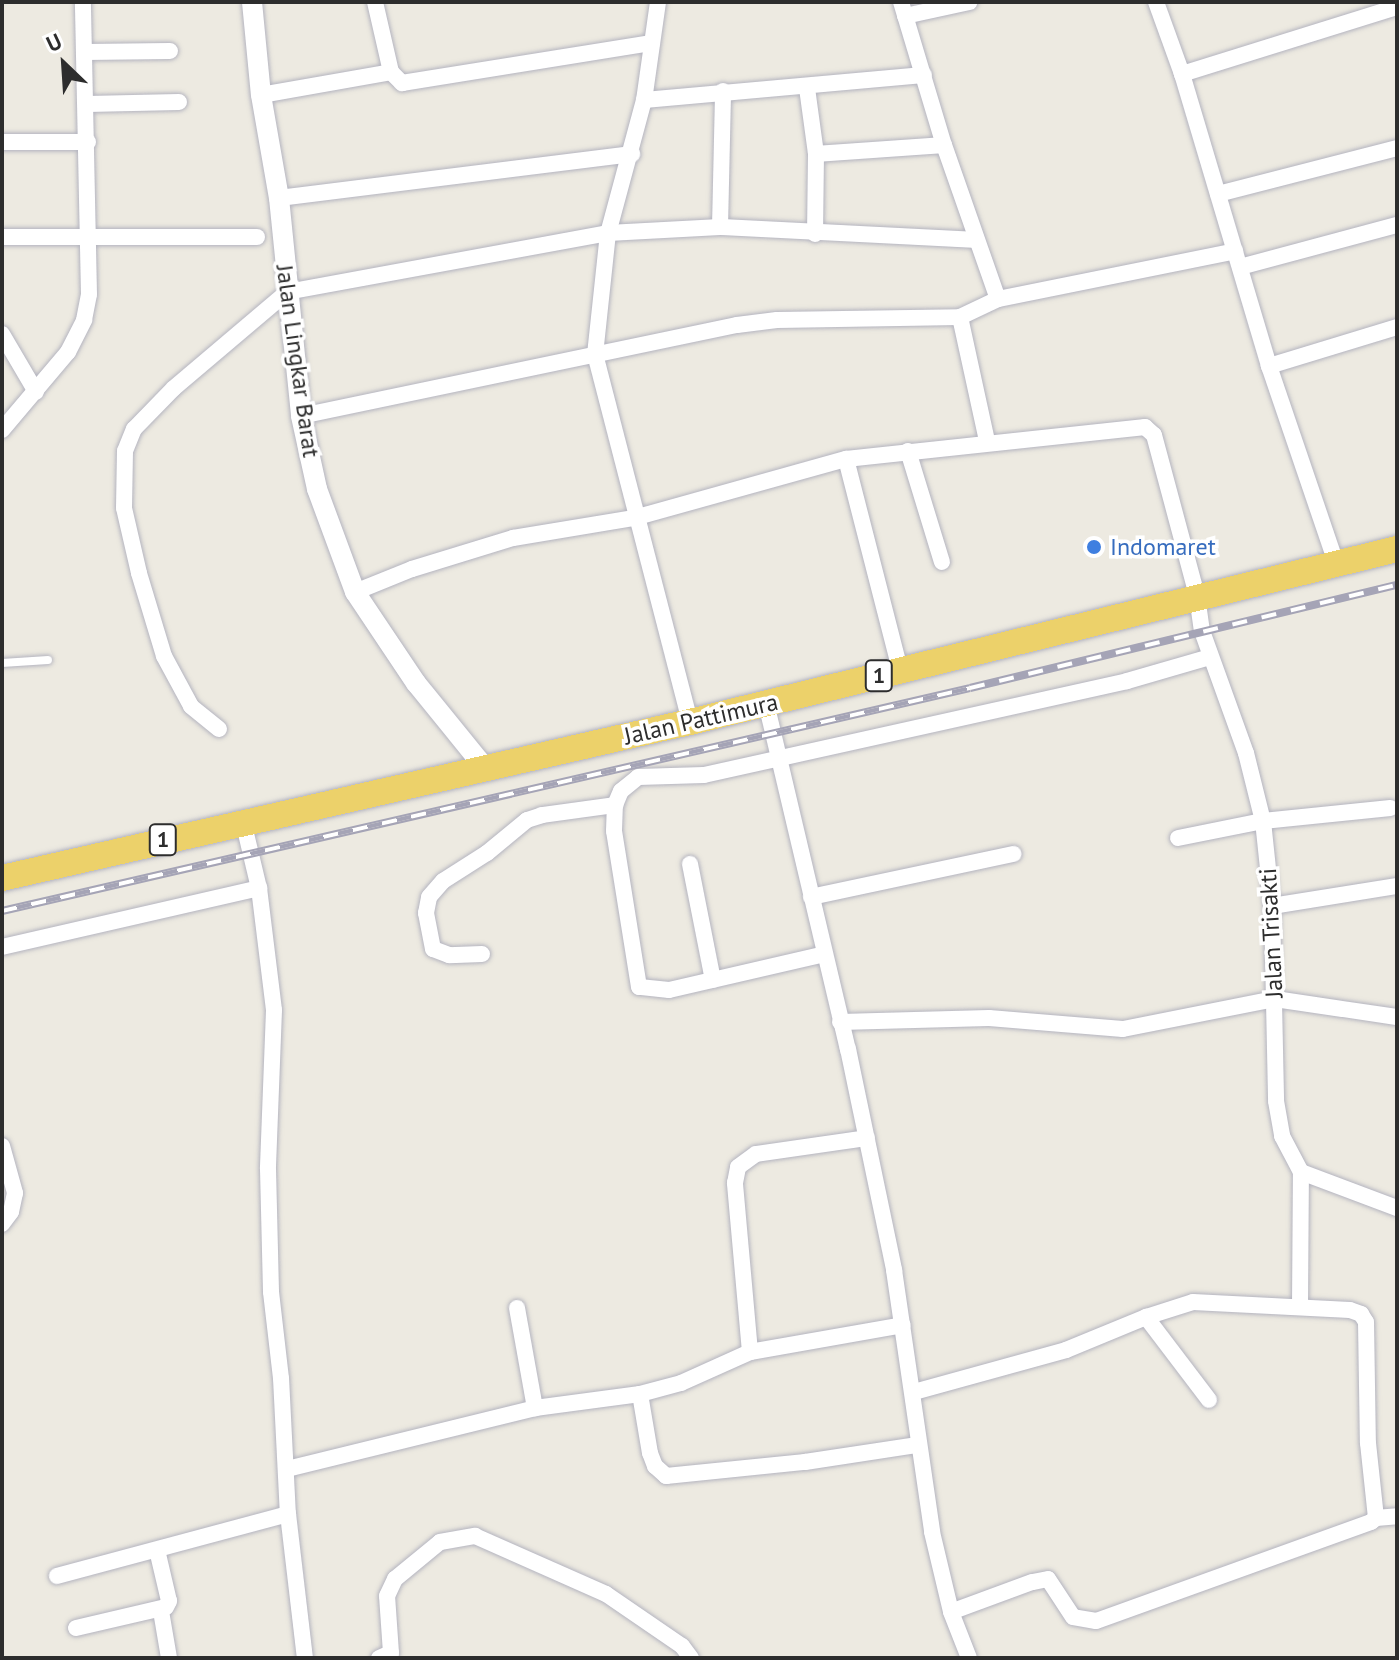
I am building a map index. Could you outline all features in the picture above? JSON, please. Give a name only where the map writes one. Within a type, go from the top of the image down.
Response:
[{"type":"highway","name":"Jalan Pattimura","points":[[2,878],[690,722],[1397,549]]},
{"type":"street","points":[[2,430],[68,352],[84,320],[89,294],[91,238],[83,2]]},
{"type":"street","name":"Jalan Lingkar Barat","points":[[252,2],[261,95],[279,198],[301,416],[317,489],[355,592],[416,683],[485,768]]},
{"type":"street","points":[[375,2],[391,72],[402,83],[652,43]]},
{"type":"street","points":[[658,2],[644,100],[632,154],[608,233],[595,354],[634,518],[690,722]]},
{"type":"street","points":[[970,2],[903,9],[975,240],[998,299]]},
{"type":"street","points":[[1156,2],[1182,74],[1269,366],[1336,563]]},
{"type":"street","points":[[1182,74],[1397,7]]},
{"type":"street","points":[[85,52],[170,51]]},
{"type":"street","points":[[261,95],[391,72]]},
{"type":"street","points":[[644,100],[723,91],[807,88],[924,75]]},
{"type":"street","points":[[807,88],[816,154],[815,234]]},
{"type":"street","points":[[720,227],[723,91]]},
{"type":"street","points":[[87,104],[179,102]]},
{"type":"street","points":[[2,142],[88,142]]},
{"type":"street","points":[[816,154],[944,145]]},
{"type":"street","points":[[1218,194],[1397,148]]},
{"type":"street","points":[[279,198],[632,154]]},
{"type":"street","points":[[301,416],[595,354],[777,320],[960,317],[998,299],[1238,259],[1397,225]]},
{"type":"street","points":[[219,729],[191,706],[164,656],[139,573],[124,508],[125,451],[134,429],[174,388],[287,292],[608,233],[720,227],[975,240]]},
{"type":"street","points":[[2,237],[257,237]]},
{"type":"street","points":[[960,317],[987,441]]},
{"type":"street","points":[[1269,366],[1397,327]]},
{"type":"street","points":[[2,334],[36,392]]},
{"type":"street","name":"Jalan Trisakti","points":[[355,592],[412,569],[513,538],[634,518],[846,459],[987,441],[1145,427],[1154,435],[1210,657],[1246,753],[1263,821],[1272,906],[1276,1101],[1282,1136],[1300,1182]]},
{"type":"street","points":[[908,451],[942,562]]},
{"type":"street","points":[[846,459],[900,670]]},
{"type":"street","points":[[825,954],[669,990],[639,987],[614,831],[615,805],[621,791],[638,777],[704,775],[1127,681],[1210,657]]},
{"type":"street","points":[[766,703],[867,1138],[903,1325],[932,1532],[951,1612],[969,1658]]},
{"type":"street","points":[[482,954],[449,955],[433,949],[426,913],[429,897],[443,881],[487,853],[527,820],[542,815],[615,805]]},
{"type":"street","points":[[1178,838],[1263,821],[1390,808]]},
{"type":"street","points":[[243,821],[259,888],[274,1010],[268,1169],[271,1292],[281,1378],[288,1514],[305,1658]]},
{"type":"street","points":[[811,897],[1013,854]]},
{"type":"street","points":[[690,864],[713,980]]},
{"type":"street","points":[[1272,906],[1397,886]]},
{"type":"street","points":[[2,947],[259,888]]},
{"type":"street","points":[[840,1022],[989,1018],[1123,1029],[1275,999],[1397,1017]]},
{"type":"street","points":[[750,1352],[735,1183],[738,1167],[756,1154],[867,1138]]},
{"type":"street","points":[[2,1146],[15,1193],[11,1212],[2,1224]]},
{"type":"street","points":[[1300,1306],[1300,1182],[1397,1208]]},
{"type":"street","points":[[914,1392],[1066,1350],[1171,1308],[1220,1302],[1350,1310],[1361,1314],[1366,1322],[1371,1522]]},
{"type":"street","points":[[517,1308],[535,1408]]},
{"type":"street","points":[[1149,1316],[1209,1400]]},
{"type":"street","points":[[287,1469],[535,1408],[640,1394],[681,1383],[750,1352],[903,1325]]},
{"type":"street","points":[[640,1394],[650,1453],[655,1466],[666,1476],[805,1462],[918,1445]]},
{"type":"street","points":[[57,1576],[288,1514]]},
{"type":"street","points":[[951,1612],[1048,1579],[1073,1617],[1096,1621],[1371,1522],[1397,1516]]},
{"type":"street","points":[[379,1658],[391,1653],[387,1596],[395,1579],[440,1542],[475,1536],[606,1594],[682,1646],[691,1658]]},
{"type":"street","points":[[76,1628],[161,1611],[169,1601],[157,1550]]},
{"type":"street","points":[[161,1611],[169,1658]]},
{"type":"lane","points":[[2,663],[48,660]]},
{"type":"railway","points":[[2,911],[970,688],[1397,585]]},
{"type":"place","name":"Indomaret","points":[[1094,547]]}]
